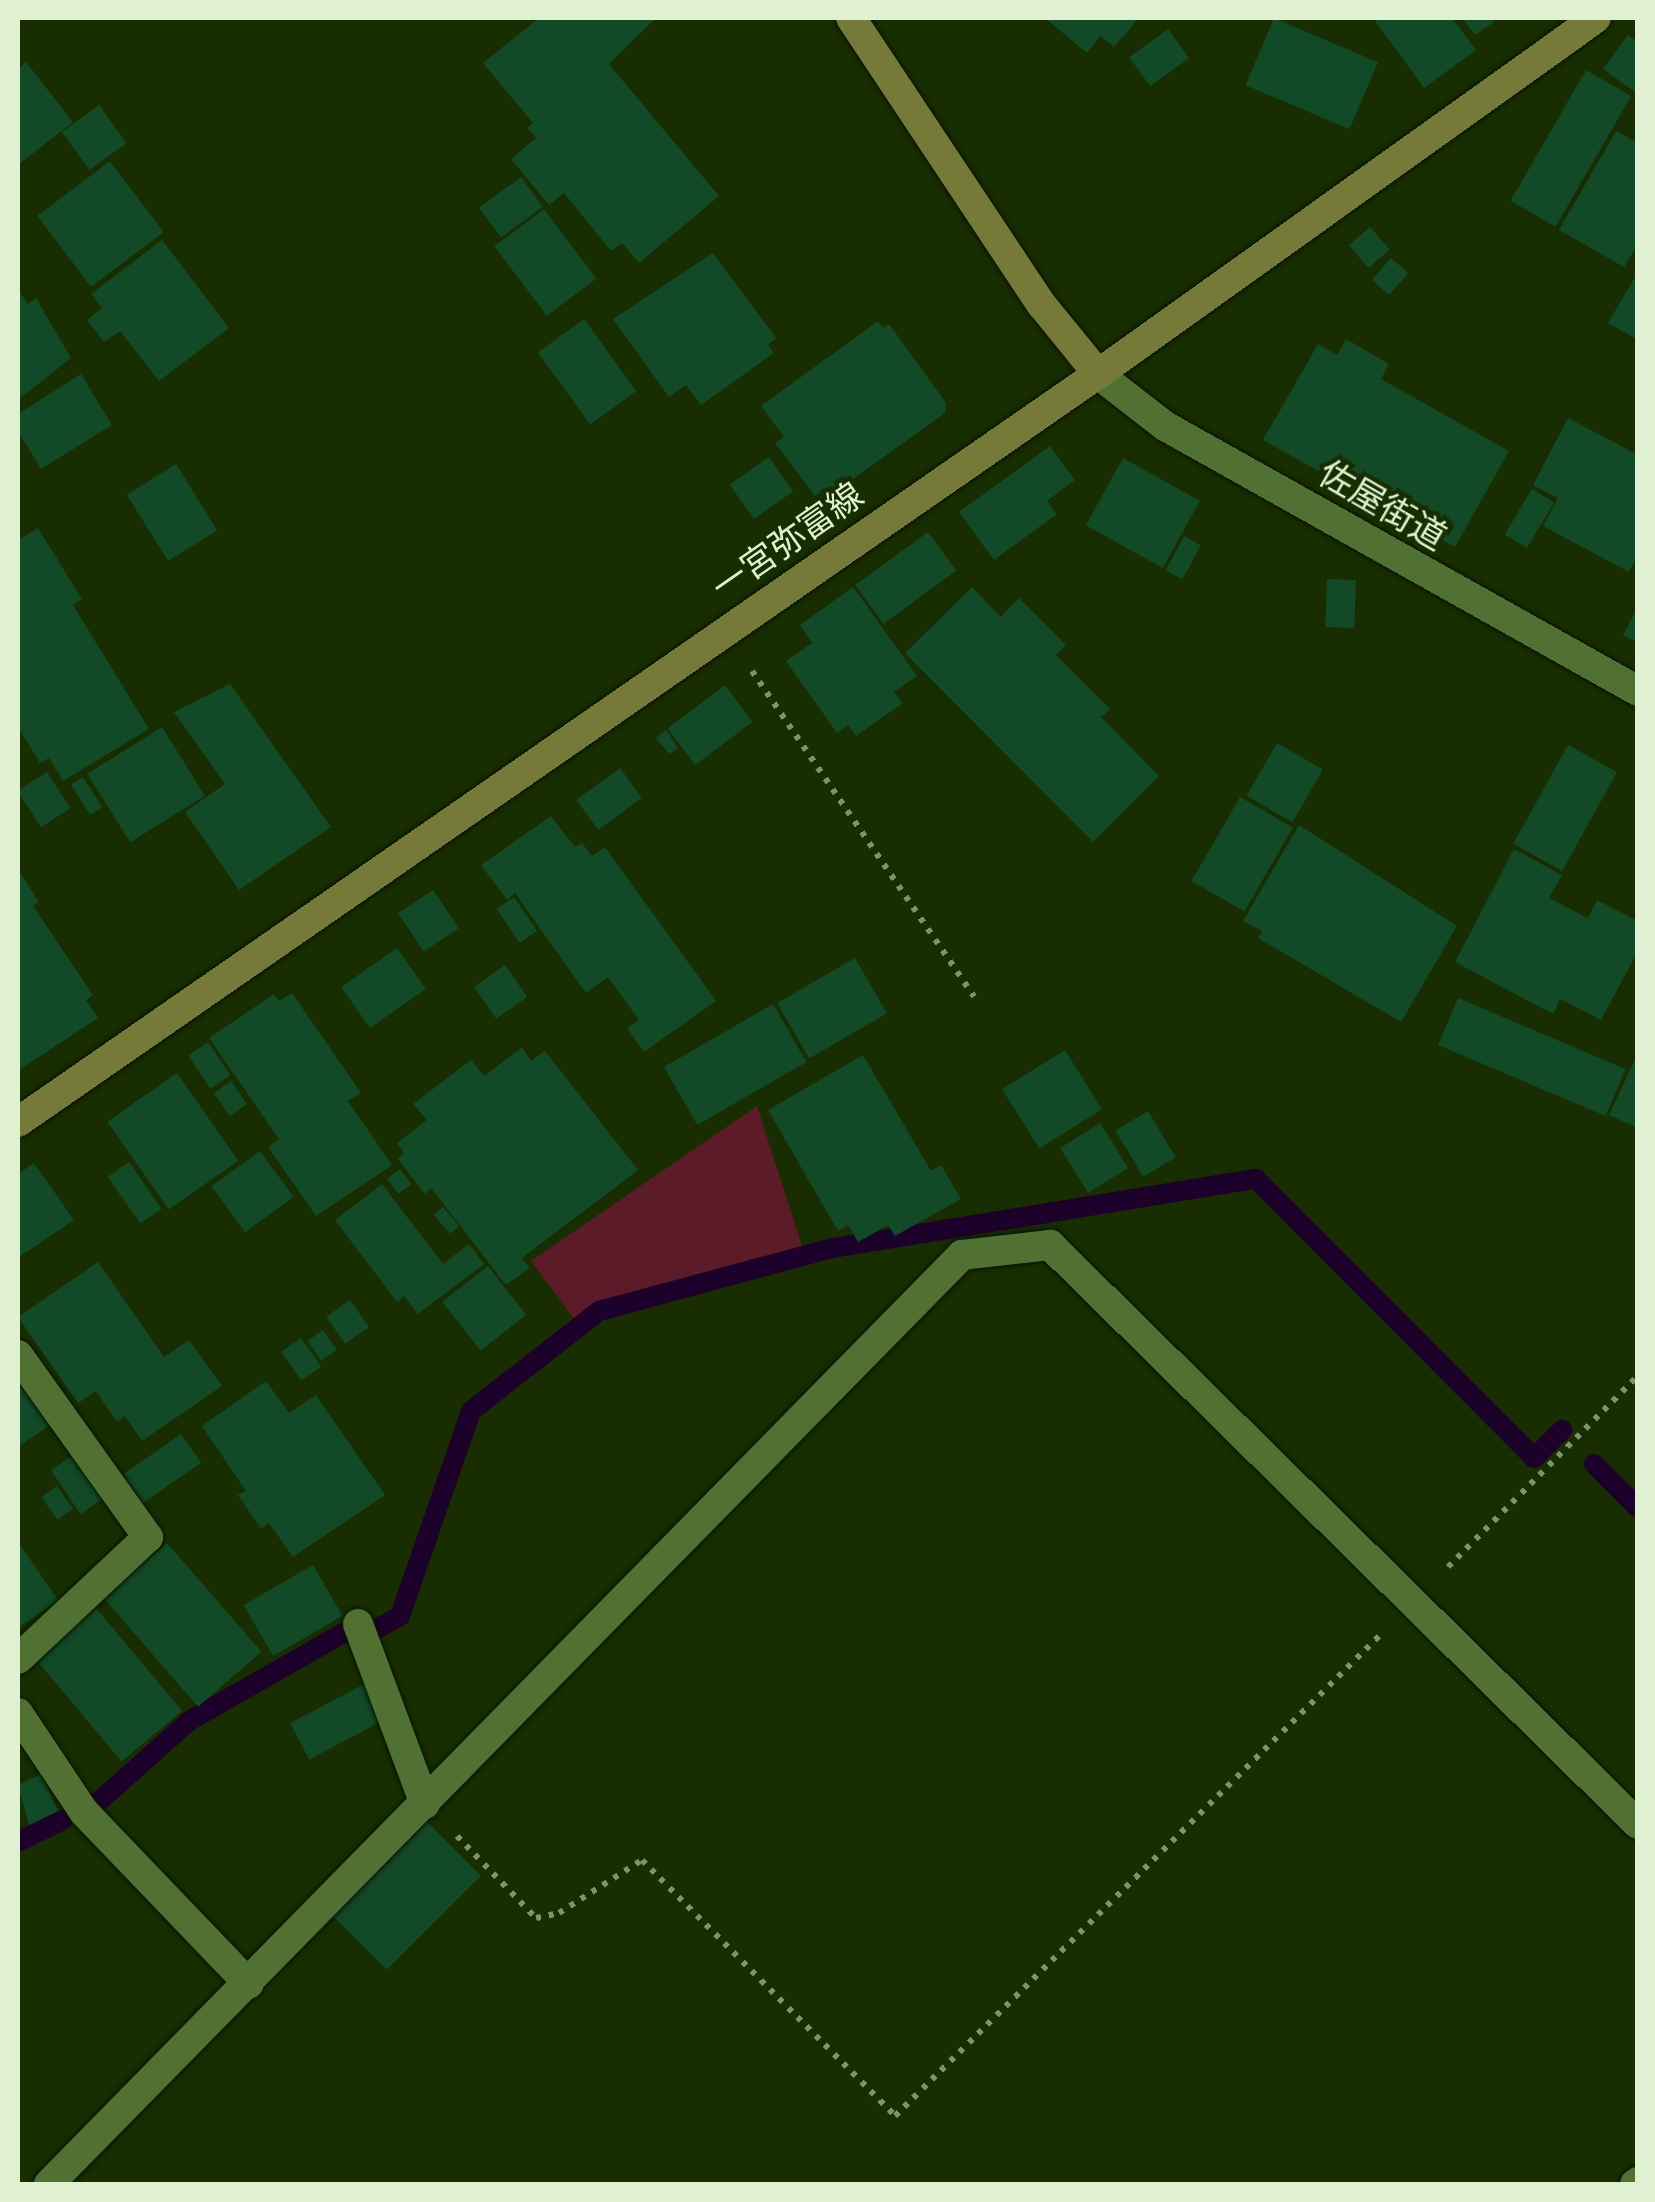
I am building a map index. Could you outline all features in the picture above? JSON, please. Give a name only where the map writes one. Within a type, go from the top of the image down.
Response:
[{"type":"main road","points":[[850,18],[1042,305],[1098,374]]},
{"type":"main road","name":"一宮弥富線","points":[[20,1116],[1098,374],[1596,18]]},
{"type":"street","name":"佐屋街道","points":[[1098,374],[1165,426],[1638,690]]},
{"type":"street","points":[[49,2184],[962,1255],[1050,1245],[1638,1824]]},
{"type":"street","points":[[18,1355],[148,1537],[18,1660]]},
{"type":"street","points":[[358,1624],[426,1804]]},
{"type":"street","points":[[18,1713],[84,1812],[249,1984]]},
{"type":"path","points":[[724,631],[974,996]]},
{"type":"path","points":[[426,1804],[536,1918],[559,1913],[642,1860],[895,2116],[1638,1376]]},
{"type":"shaded area","points":[[757,1106],[802,1246],[598,1304],[574,1319],[531,1261]]},
{"type":"building","points":[[539,18],[656,18],[609,64],[719,196],[639,263],[622,243],[611,251],[564,193],[549,205],[511,159],[536,138],[527,128],[533,123],[483,63]]},
{"type":"building","points":[[1045,18],[1139,18],[1114,47],[1100,36],[1087,53]]},
{"type":"building","points":[[1274,18],[1378,62],[1349,129],[1245,85]]},
{"type":"building","points":[[1373,18],[1452,18],[1476,50],[1424,88]]},
{"type":"building","points":[[1462,18],[1490,18],[1494,22],[1475,35]]},
{"type":"building","points":[[1168,29],[1189,58],[1150,86],[1129,57]]},
{"type":"building","points":[[1628,35],[1638,42],[1638,94],[1603,69]]},
{"type":"building","points":[[26,62],[73,122],[18,165],[18,69]]},
{"type":"building","points":[[1586,70],[1631,96],[1556,227],[1510,201]]},
{"type":"building","points":[[99,105],[127,143],[89,170],[62,132]]},
{"type":"building","points":[[1616,131],[1638,143],[1638,244],[1624,267],[1559,230]]},
{"type":"building","points":[[110,161],[164,232],[91,287],[37,216]]},
{"type":"building","points":[[521,177],[543,207],[501,237],[479,208]]},
{"type":"building","points":[[544,209],[596,278],[547,316],[494,246]]},
{"type":"building","points":[[1370,227],[1390,250],[1369,268],[1349,245]]},
{"type":"building","points":[[162,240],[229,328],[159,381],[120,331],[104,342],[87,320],[102,308],[91,294]]},
{"type":"building","points":[[713,253],[776,338],[768,345],[774,353],[701,405],[686,385],[669,397],[613,319]]},
{"type":"building","points":[[1391,258],[1408,273],[1389,295],[1372,280]]},
{"type":"building","points":[[1638,272],[1638,340],[1608,323]]},
{"type":"building","points":[[18,290],[28,304],[36,298],[71,358],[18,400]]},
{"type":"building","points":[[584,319],[636,391],[590,425],[538,353]]},
{"type":"building","points":[[878,321],[883,328],[889,324],[946,403],[945,413],[828,497],[822,491],[815,496],[775,443],[784,437],[761,406]]},
{"type":"building","points":[[1346,339],[1389,364],[1381,379],[1509,451],[1455,547],[1263,440],[1318,344],[1337,355]]},
{"type":"building","points":[[81,374],[112,425],[41,469],[18,431],[18,414]]},
{"type":"building","points":[[1568,418],[1638,455],[1638,555],[1629,572],[1543,526],[1558,498],[1533,485]]},
{"type":"building","points":[[1050,446],[1075,480],[1047,501],[1057,514],[994,560],[959,512]]},
{"type":"building","points":[[769,457],[793,491],[754,519],[730,485]]},
{"type":"building","points":[[1123,458],[1200,501],[1163,568],[1086,525]]},
{"type":"building","points":[[176,464],[217,530],[168,561],[127,495]]},
{"type":"building","points":[[1532,489],[1554,502],[1527,548],[1505,534]]},
{"type":"building","points":[[38,528],[82,599],[73,605],[149,729],[63,781],[49,758],[40,763],[18,727],[18,540]]},
{"type":"building","points":[[928,532],[956,571],[883,624],[855,585]]},
{"type":"building","points":[[1184,536],[1201,545],[1182,579],[1166,570]]},
{"type":"building","points":[[1327,579],[1356,580],[1354,628],[1325,627]]},
{"type":"building","points":[[853,587],[917,676],[894,692],[903,703],[856,736],[848,725],[837,733],[786,661],[812,643],[800,625]]},
{"type":"building","points":[[972,587],[1001,617],[1019,598],[1066,645],[1056,655],[1110,709],[1101,717],[1159,776],[1093,842],[905,653]]},
{"type":"building","points":[[1638,606],[1638,643],[1623,635]]},
{"type":"building","points":[[230,684],[331,827],[239,890],[185,812],[225,784],[174,712]]},
{"type":"building","points":[[725,685],[753,722],[695,765],[667,728]]},
{"type":"building","points":[[162,727],[205,796],[130,842],[87,774]]},
{"type":"building","points":[[666,730],[678,748],[669,754],[656,738]]},
{"type":"building","points":[[1277,743],[1323,770],[1292,822],[1246,796]]},
{"type":"building","points":[[1568,745],[1617,772],[1562,871],[1513,844]]},
{"type":"building","points":[[620,768],[642,798],[598,830],[576,800]]},
{"type":"building","points":[[47,772],[70,808],[41,827],[18,791]]},
{"type":"building","points":[[83,777],[102,808],[90,815],[71,784]]},
{"type":"building","points":[[1240,797],[1293,828],[1244,912],[1192,881]]},
{"type":"building","points":[[551,816],[575,847],[582,843],[592,856],[605,847],[716,1001],[644,1052],[627,1028],[639,1020],[608,977],[586,993],[515,893],[507,900],[481,865]]},
{"type":"building","points":[[1299,825],[1457,926],[1401,1022],[1258,938],[1262,931],[1243,921]]},
{"type":"building","points":[[1514,849],[1562,875],[1549,898],[1588,918],[1597,900],[1638,921],[1638,951],[1601,1020],[1560,999],[1553,1014],[1455,962]]},
{"type":"building","points":[[18,869],[39,902],[33,906],[93,995],[86,1000],[98,1018],[18,1071]]},
{"type":"building","points":[[433,890],[459,928],[424,952],[398,913]]},
{"type":"building","points":[[514,897],[537,931],[520,943],[497,909]]},
{"type":"building","points":[[397,948],[426,989],[370,1028],[341,987]]},
{"type":"building","points":[[855,958],[887,1013],[809,1058],[777,1003]]},
{"type":"building","points":[[505,965],[527,997],[496,1019],[474,987]]},
{"type":"building","points":[[292,993],[361,1093],[348,1101],[392,1165],[316,1216],[268,1147],[279,1139],[209,1038],[274,994],[279,1001]]},
{"type":"building","points":[[1458,998],[1626,1069],[1606,1116],[1438,1045]]},
{"type":"building","points":[[773,1004],[806,1062],[697,1125],[664,1067]]},
{"type":"building","points":[[208,1042],[230,1075],[210,1089],[188,1055]]},
{"type":"building","points":[[522,1047],[531,1061],[545,1051],[638,1170],[522,1258],[530,1268],[506,1285],[431,1188],[425,1194],[398,1159],[404,1153],[397,1143],[427,1120],[413,1104],[471,1060],[484,1076]]},
{"type":"building","points":[[1065,1050],[1102,1109],[1039,1149],[1002,1089]]},
{"type":"building","points":[[1638,1053],[1638,1128],[1609,1115]]},
{"type":"building","points":[[863,1055],[931,1171],[941,1165],[961,1199],[895,1236],[888,1225],[858,1242],[848,1225],[838,1231],[768,1110]]},
{"type":"building","points":[[177,1073],[238,1161],[169,1209],[107,1122]]},
{"type":"building","points":[[231,1081],[247,1104],[230,1116],[214,1093]]},
{"type":"building","points":[[1148,1111],[1176,1157],[1143,1177],[1115,1131]]},
{"type":"building","points":[[1100,1123],[1128,1168],[1088,1193],[1060,1148]]},
{"type":"building","points":[[260,1151],[294,1197],[245,1232],[211,1186]]},
{"type":"building","points":[[129,1162],[162,1209],[140,1224],[108,1177]]},
{"type":"building","points":[[34,1163],[74,1220],[18,1258],[18,1174]]},
{"type":"building","points":[[400,1169],[411,1184],[398,1194],[387,1178]]},
{"type":"building","points":[[382,1184],[443,1264],[469,1244],[484,1264],[418,1314],[404,1296],[397,1302],[335,1220]]},
{"type":"building","points":[[443,1207],[459,1226],[450,1234],[434,1215]]},
{"type":"building","points":[[98,1262],[164,1357],[189,1340],[222,1386],[142,1441],[125,1416],[117,1422],[96,1391],[78,1403],[18,1317]]},
{"type":"building","points":[[488,1266],[526,1315],[480,1351],[442,1302]]},
{"type":"building","points":[[350,1300],[369,1327],[345,1344],[326,1317]]},
{"type":"building","points":[[323,1330],[337,1350],[321,1361],[307,1341]]},
{"type":"building","points":[[301,1338],[321,1367],[301,1380],[281,1352]]},
{"type":"building","points":[[18,1371],[53,1423],[18,1447]]},
{"type":"building","points":[[266,1381],[289,1413],[316,1395],[385,1495],[293,1557],[269,1523],[261,1529],[238,1495],[246,1491],[202,1426]]},
{"type":"building","points":[[181,1434],[201,1463],[141,1505],[121,1476]]},
{"type":"building","points":[[79,1451],[109,1495],[80,1514],[51,1470]]},
{"type":"building","points":[[57,1486],[73,1509],[57,1520],[41,1497]]},
{"type":"building","points":[[18,1542],[58,1600],[18,1628]]},
{"type":"building","points":[[167,1543],[261,1652],[198,1707],[104,1598]]},
{"type":"building","points":[[313,1565],[342,1616],[273,1656],[244,1605]]},
{"type":"building","points":[[96,1608],[182,1711],[122,1761],[35,1659]]},
{"type":"building","points":[[366,1683],[385,1719],[309,1760],[290,1723]]},
{"type":"building","points":[[41,1774],[58,1811],[29,1825],[18,1785]]},
{"type":"building","points":[[427,1822],[481,1876],[387,1970],[333,1916]]},
{"type":"waterway","points":[[373,1631],[400,1616],[471,1411],[599,1311],[833,1248],[1256,1179],[1534,1458],[1562,1430]]},
{"type":"waterway","points":[[1594,1464],[1638,1508]]},
{"type":"waterway","points":[[96,1804],[189,1721],[343,1633]]},
{"type":"waterway","points":[[18,1842],[63,1820]]}]
